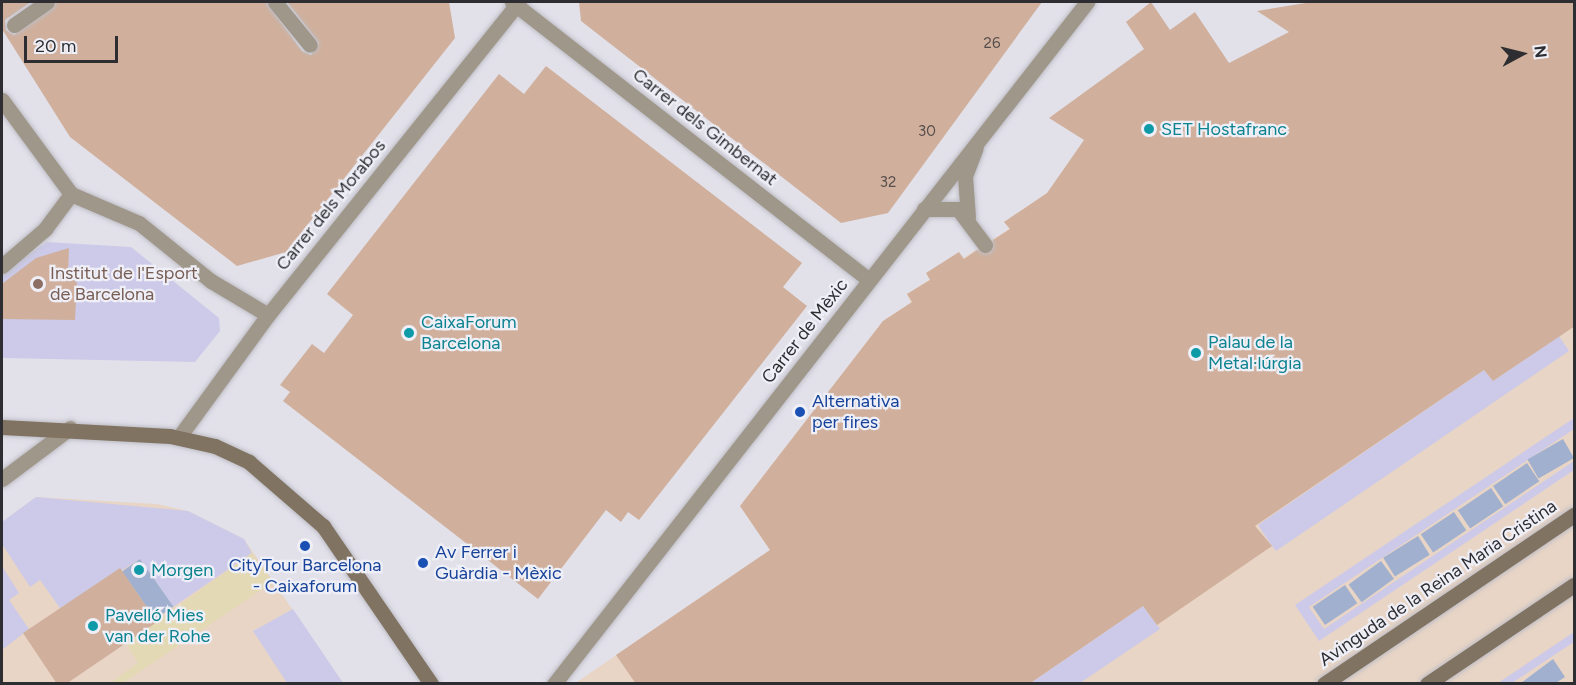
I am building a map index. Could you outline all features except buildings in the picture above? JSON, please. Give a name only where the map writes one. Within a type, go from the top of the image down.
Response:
[{"type":"street","points":[[14,25],[47,2]]},
{"type":"street","points":[[276,2],[310,45]]},
{"type":"street","name":"Carrer de Mèxic","points":[[554,684],[1086,2]]},
{"type":"street","name":"Carrer dels Gimbernat","points":[[516,3],[869,280]]},
{"type":"street","name":"Carrer dels Morabos","points":[[179,437],[268,315],[516,3]]},
{"type":"street","points":[[2,100],[71,194],[139,223],[211,281],[268,315]]},
{"type":"street","points":[[981,136],[965,176],[968,217],[985,245]]},
{"type":"street","points":[[2,266],[45,229],[71,194]]},
{"type":"street","points":[[924,209],[947,205],[968,217]]},
{"type":"street","points":[[2,427],[70,428],[179,437],[249,462],[298,499],[323,526],[431,684]]},
{"type":"street","points":[[2,479],[70,428]]},
{"type":"street","name":"Avinguda de la Reina Maria Cristina","points":[[1324,684],[1575,515]]},
{"type":"street","points":[[1427,684],[1575,585]]},
{"type":"shaded area","name":"Palau de la Metal·lúrgia","points":[[1349,2],[1574,2],[1574,683],[574,684],[770,550],[740,506],[883,321],[911,303],[907,294],[1009,229],[1004,222],[1037,200],[1062,238],[1270,42]]},
{"type":"shaded area","points":[[47,242],[131,247],[219,318],[220,331],[195,362],[2,358],[2,273]]},
{"type":"shaded area","points":[[1559,336],[1569,351],[1276,551],[1270,543],[1258,525],[1484,370],[1493,381]]},
{"type":"shaded area","points":[[1574,418],[1574,429],[1309,607],[1324,629],[1574,461],[1574,470],[1319,641],[1295,605]]},
{"type":"shaded area","points":[[1563,439],[1574,458],[1538,479],[1527,460]]},
{"type":"shaded area","points":[[1527,463],[1539,481],[1505,504],[1493,486]]},
{"type":"shaded area","points":[[1491,488],[1503,506],[1470,529],[1458,510]]},
{"type":"shaded area","points":[[36,497],[157,504],[188,511],[244,539],[343,683],[2,683],[2,522]]},
{"type":"shaded area","points":[[36,497],[188,511],[244,539],[252,553],[173,607],[140,559],[60,608],[40,580],[30,587],[2,544],[2,522]]},
{"type":"shaded area","points":[[1454,512],[1466,530],[1433,553],[1421,534]]},
{"type":"shaded area","points":[[1418,536],[1430,555],[1395,576],[1383,558]]},
{"type":"shaded area","points":[[140,559],[173,607],[155,619],[122,572]]},
{"type":"shaded area","points":[[1381,561],[1394,579],[1362,602],[1349,585]]},
{"type":"shaded area","points":[[2,566],[19,593],[9,600],[29,629],[2,650]]},
{"type":"shaded area","points":[[1345,585],[1357,603],[1325,625],[1313,607]]},
{"type":"shaded area","points":[[1143,606],[1160,629],[1080,683],[1029,684]]},
{"type":"shaded area","points":[[293,609],[343,683],[287,683],[253,631]]},
{"type":"shaded area","points":[[1574,632],[1574,642],[1512,683],[1498,683]]},
{"type":"shaded area","points":[[1553,659],[1565,677],[1556,683],[1521,683]]},
{"type":"sand","points":[[252,553],[273,582],[123,683],[109,684],[138,663],[126,643]]},
{"type":"place","name":"SET Hostafranc","points":[[1149,129]]},
{"type":"place","name":"Institut de l'Esport de Barcelona","points":[[38,284]]},
{"type":"place","name":"CaixaForum Barcelona","points":[[409,333]]},
{"type":"place","name":"Palau de la Metal·lúrgia","points":[[1196,353]]},
{"type":"place","name":"Alternativa per fires","points":[[800,412]]},
{"type":"place","name":"CityTour Barcelona - Caixaforum","points":[[305,546]]},
{"type":"place","name":"Av Ferrer i Guàrdia - Mèxic","points":[[423,563]]},
{"type":"place","name":"Morgen","points":[[139,570]]},
{"type":"place","name":"Pavelló Mies van der Rohe","points":[[93,626]]}]
